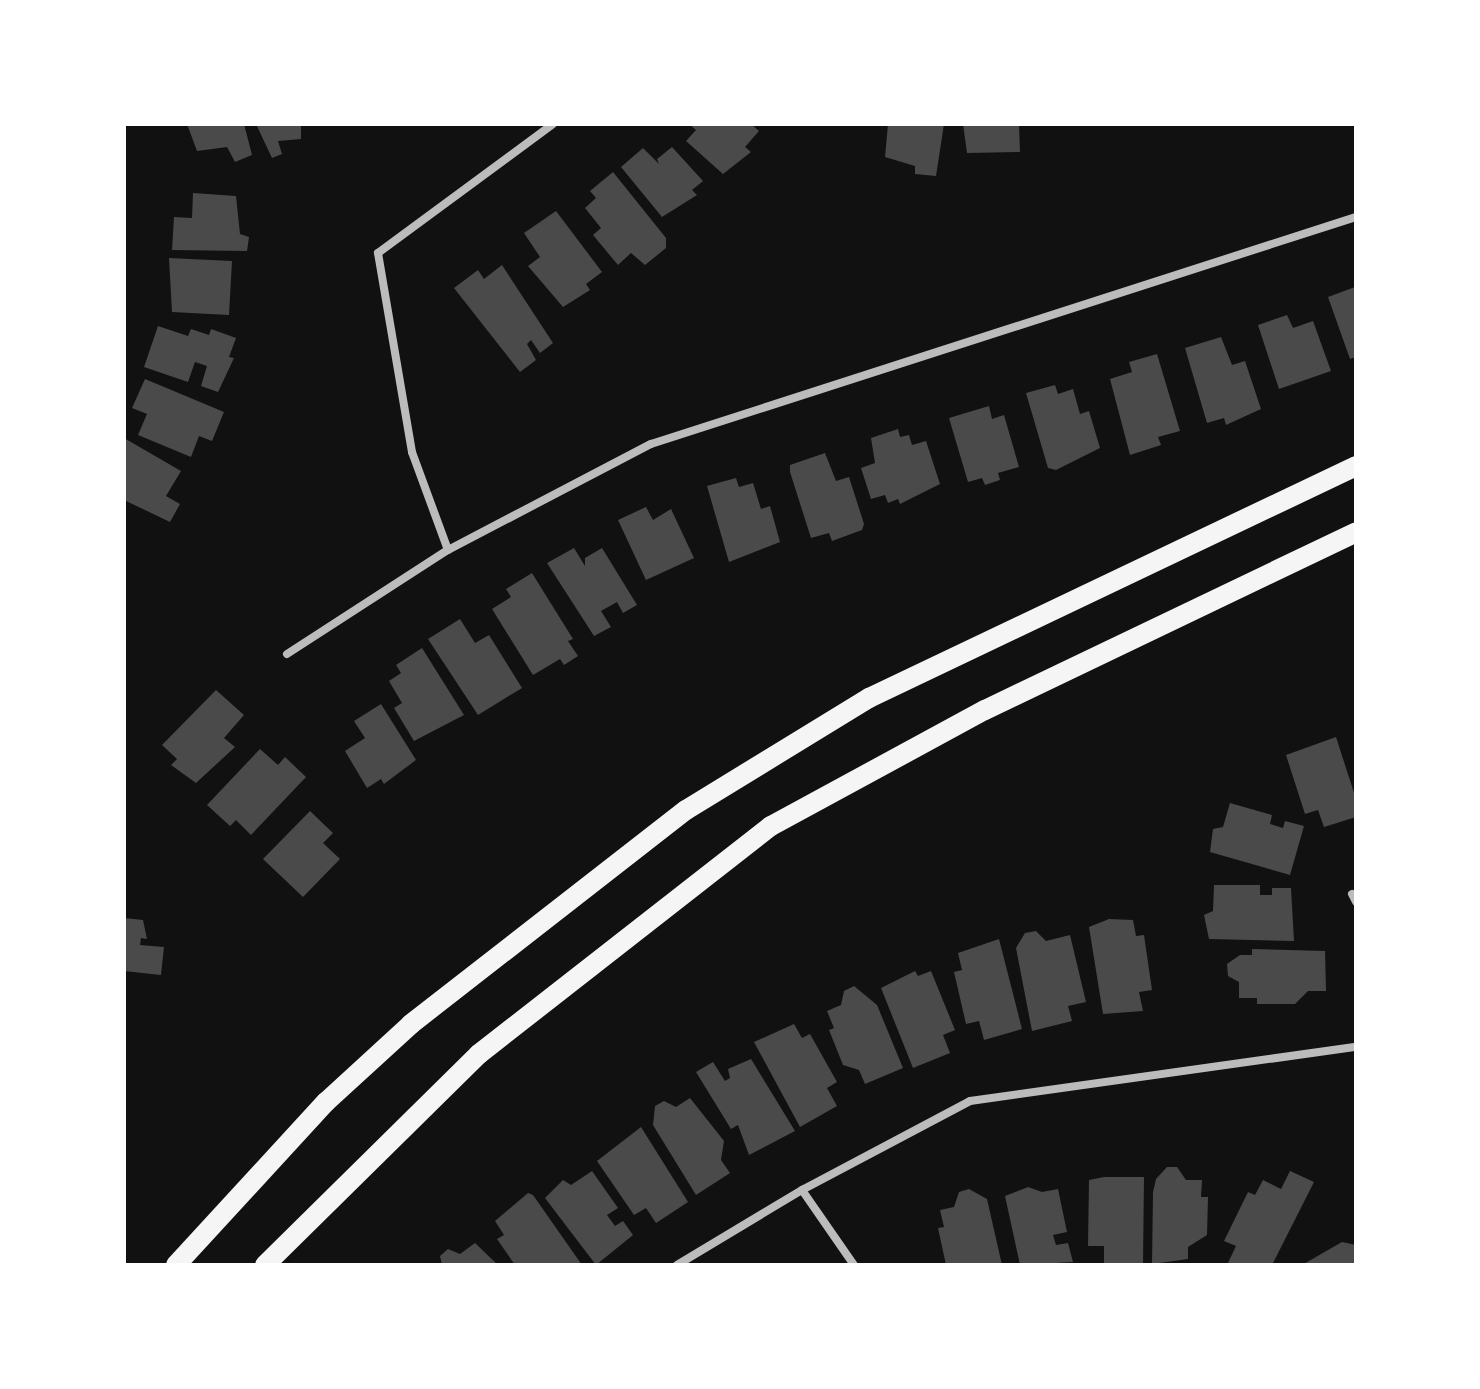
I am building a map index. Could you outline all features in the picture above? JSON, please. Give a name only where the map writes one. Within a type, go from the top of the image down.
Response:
[{"type":"main road","points":[[176,1265],[326,1102],[411,1024],[686,810],[869,698],[1356,466]]},
{"type":"main road","points":[[265,1265],[479,1054],[771,826],[985,710],[1356,532]]},
{"type":"street","points":[[448,550],[412,452],[378,253],[553,124]]},
{"type":"street","points":[[287,654],[448,550],[651,444],[1356,217]]},
{"type":"street","points":[[677,1265],[802,1190],[970,1101],[1356,1047]]},
{"type":"street","points":[[802,1190],[854,1265]]},
{"type":"building","points":[[187,124],[244,124],[252,155],[235,162],[227,147],[197,151]]},
{"type":"building","points":[[256,124],[301,124],[301,139],[278,141],[282,154],[272,158]]},
{"type":"building","points":[[689,124],[751,124],[759,131],[745,147],[751,152],[723,174],[686,141],[696,130]]},
{"type":"building","points":[[888,124],[944,124],[936,176],[915,174],[915,166],[885,157]]},
{"type":"building","points":[[963,124],[1019,124],[1020,152],[967,153]]},
{"type":"building","points":[[672,147],[703,181],[692,190],[697,195],[662,217],[621,167],[643,148],[659,164],[657,159]]},
{"type":"building","points":[[613,172],[666,238],[666,248],[645,265],[631,253],[618,265],[593,235],[601,228],[585,208],[596,198],[590,191]]},
{"type":"building","points":[[193,193],[236,196],[240,234],[249,237],[247,251],[172,250],[174,217],[192,218]]},
{"type":"building","points":[[556,211],[602,272],[586,284],[590,290],[563,307],[528,266],[540,257],[524,233]]},
{"type":"building","points":[[169,258],[232,261],[229,315],[172,312]]},
{"type":"building","points":[[502,265],[553,343],[540,353],[531,340],[527,344],[536,360],[520,372],[454,288],[478,270],[484,279]]},
{"type":"building","points":[[1355,287],[1356,357],[1350,359],[1328,297]]},
{"type":"building","points":[[1287,315],[1293,328],[1313,321],[1331,371],[1279,389],[1258,325]]},
{"type":"building","points":[[158,326],[188,336],[191,329],[209,335],[211,329],[236,338],[229,357],[234,358],[218,392],[201,386],[207,366],[195,362],[188,382],[144,367]]},
{"type":"building","points":[[1221,337],[1232,365],[1245,361],[1261,409],[1226,425],[1224,418],[1207,423],[1185,348]]},
{"type":"building","points":[[1157,354],[1180,431],[1158,437],[1161,445],[1130,455],[1110,379],[1132,372],[1129,362]]},
{"type":"building","points":[[145,379],[224,412],[212,441],[199,436],[191,457],[138,435],[147,414],[132,408]]},
{"type":"building","points":[[1055,385],[1058,394],[1073,389],[1080,414],[1089,411],[1100,448],[1056,470],[1048,468],[1026,393]]},
{"type":"building","points":[[989,406],[992,419],[1004,415],[1019,467],[998,473],[1000,480],[985,485],[982,478],[968,482],[949,418]]},
{"type":"building","points":[[898,429],[900,437],[909,435],[912,445],[926,441],[940,484],[900,504],[898,499],[888,503],[885,495],[871,499],[861,468],[875,463],[871,438]]},
{"type":"building","points":[[124,438],[181,471],[166,496],[180,504],[170,522],[124,500]]},
{"type":"building","points":[[825,453],[836,481],[849,477],[864,524],[862,530],[832,541],[829,533],[811,538],[790,472],[790,465]]},
{"type":"building","points":[[736,478],[739,487],[753,483],[761,509],[770,506],[780,542],[729,562],[707,486]]},
{"type":"building","points":[[646,507],[653,520],[671,509],[694,558],[646,580],[618,520]]},
{"type":"building","points":[[574,548],[585,566],[585,558],[602,548],[637,605],[623,613],[617,602],[601,611],[611,627],[594,636],[547,563]]},
{"type":"building","points":[[532,573],[573,639],[568,641],[578,656],[564,665],[560,659],[533,675],[492,609],[511,597],[506,589]]},
{"type":"building","points":[[460,619],[475,643],[489,635],[522,688],[478,715],[428,639]]},
{"type":"building","points":[[422,648],[464,715],[414,741],[394,708],[402,703],[389,681],[401,673],[396,665]]},
{"type":"building","points":[[216,690],[244,715],[224,738],[235,747],[196,783],[171,765],[177,759],[162,745]]},
{"type":"building","points":[[381,704],[416,760],[384,784],[381,779],[367,788],[345,751],[365,738],[354,721]]},
{"type":"building","points":[[1336,737],[1356,799],[1356,817],[1324,827],[1318,810],[1305,814],[1286,755]]},
{"type":"building","points":[[260,749],[278,765],[285,757],[306,777],[251,835],[236,820],[230,826],[207,805]]},
{"type":"building","points":[[1230,803],[1272,815],[1270,824],[1283,828],[1285,821],[1304,826],[1290,875],[1210,852],[1213,829],[1223,827]]},
{"type":"building","points":[[310,811],[333,833],[323,843],[340,859],[303,897],[263,859]]},
{"type":"building","points":[[1214,885],[1260,885],[1260,895],[1272,895],[1272,888],[1291,888],[1294,941],[1209,939],[1204,915],[1213,911]]},
{"type":"building","points":[[124,918],[143,920],[147,939],[141,938],[140,945],[164,947],[161,975],[124,971]]},
{"type":"building","points":[[1109,919],[1133,920],[1136,936],[1144,935],[1152,990],[1139,992],[1143,1011],[1103,1014],[1089,927]]},
{"type":"building","points":[[1036,931],[1046,941],[1070,935],[1086,1002],[1068,1006],[1072,1021],[1032,1031],[1016,948],[1025,933]]},
{"type":"building","points":[[999,939],[1022,1029],[984,1040],[979,1021],[966,1024],[954,972],[962,970],[958,953]]},
{"type":"building","points":[[1252,949],[1325,951],[1326,991],[1308,991],[1295,1004],[1257,1004],[1257,998],[1239,998],[1239,982],[1228,976],[1227,964],[1240,955],[1252,955]]},
{"type":"building","points":[[915,971],[918,976],[931,971],[955,1030],[943,1035],[950,1053],[913,1068],[881,988]]},
{"type":"building","points":[[854,986],[877,1005],[903,1068],[865,1084],[859,1070],[843,1065],[829,1030],[834,1028],[827,1011],[841,1005],[844,991]]},
{"type":"building","points":[[794,1024],[802,1038],[810,1034],[837,1082],[827,1088],[837,1106],[800,1127],[754,1042]]},
{"type":"building","points":[[751,1059],[795,1131],[749,1155],[738,1125],[731,1129],[696,1072],[713,1062],[725,1081],[730,1078],[728,1069]]},
{"type":"building","points":[[690,1098],[724,1141],[721,1160],[730,1173],[696,1195],[653,1125],[655,1106],[664,1101],[676,1107]]},
{"type":"building","points":[[641,1127],[688,1202],[656,1223],[646,1208],[634,1215],[597,1161]]},
{"type":"building","points":[[1167,1167],[1177,1167],[1186,1180],[1202,1180],[1201,1197],[1208,1197],[1207,1235],[1188,1247],[1188,1259],[1152,1264],[1153,1192],[1156,1179]]},
{"type":"building","points":[[592,1171],[618,1208],[607,1215],[615,1226],[623,1221],[633,1235],[596,1265],[545,1198],[563,1180],[571,1185]]},
{"type":"building","points":[[1290,1171],[1314,1182],[1272,1265],[1227,1265],[1236,1246],[1224,1241],[1248,1192],[1255,1195],[1263,1180],[1281,1189]]},
{"type":"building","points":[[1144,1177],[1143,1265],[1104,1265],[1104,1246],[1088,1246],[1089,1180]]},
{"type":"building","points":[[1028,1187],[1042,1192],[1058,1189],[1067,1232],[1053,1235],[1056,1245],[1068,1243],[1073,1262],[1020,1265],[1005,1196]]},
{"type":"building","points":[[969,1189],[987,1199],[1002,1265],[946,1265],[938,1228],[944,1227],[940,1210],[954,1207],[959,1192]]},
{"type":"building","points":[[528,1193],[533,1195],[582,1265],[515,1265],[497,1239],[504,1235],[495,1221]]},
{"type":"building","points":[[1342,1242],[1356,1245],[1356,1265],[1302,1265]]},
{"type":"building","points":[[475,1243],[498,1265],[442,1265],[440,1256],[448,1249],[460,1254]]}]
